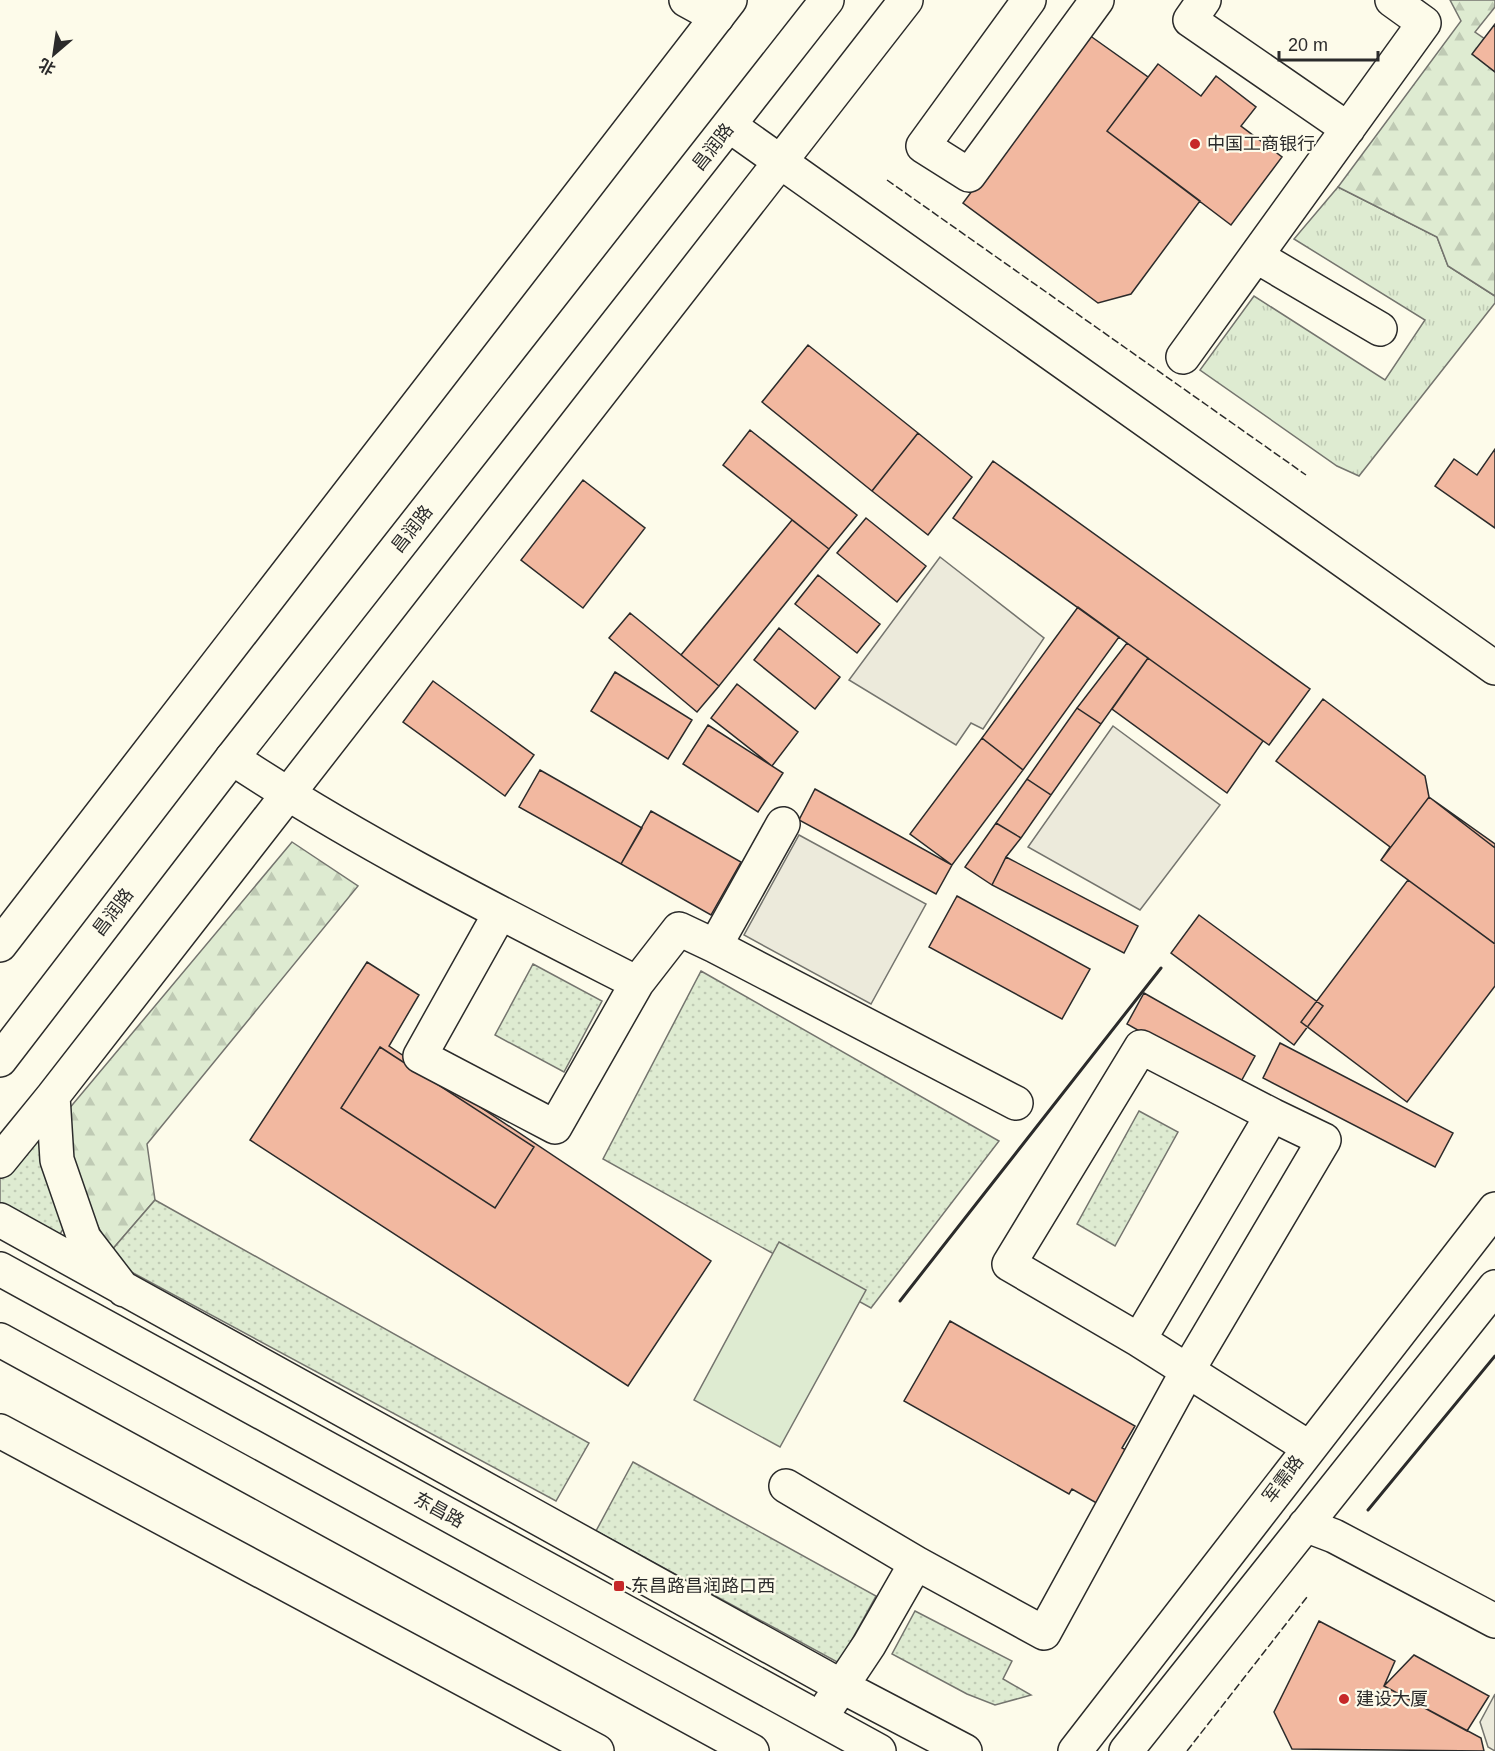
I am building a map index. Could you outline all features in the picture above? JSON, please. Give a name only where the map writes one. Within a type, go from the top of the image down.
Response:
[{"type":"street","points":[[0,945],[723,8],[686,0]]},
{"type":"street","name":"昌润路","points":[[0,1060],[232,758],[827,0]]},
{"type":"street","points":[[0,1161],[906,0]]},
{"type":"street","points":[[1029,0],[923,146],[969,175],[1097,0]]},
{"type":"street","points":[[1204,0],[1190,20],[1348,129]]},
{"type":"street","points":[[1183,357],[1424,23],[1392,0]]},
{"type":"street","points":[[730,126],[1495,668]]},
{"type":"street","points":[[1256,256],[1380,329]]},
{"type":"street","points":[[232,758],[287,795],[500,913],[637,983]]},
{"type":"street","points":[[715,946],[783,824]]},
{"type":"street","points":[[500,913],[420,1056],[555,1127],[637,983],[679,929],[1016,1104]]},
{"type":"street","points":[[786,1486],[916,1563],[1044,1634],[1188,1370],[1324,1140],[1141,1047],[1009,1264],[1139,1340],[1188,1370],[1280,1432],[1308,1447]]},
{"type":"street","points":[[53,1096],[57,1160],[84,1238],[124,1290]]},
{"type":"street","points":[[1139,1340],[1272,1115]]},
{"type":"street","name":"军需路","points":[[1075,1751],[1308,1447],[1495,1209]]},
{"type":"street","points":[[0,1220],[842,1686],[965,1751]]},
{"type":"street","name":"东昌路","points":[[0,1269],[879,1751]]},
{"type":"street","points":[[1126,1751],[1495,1287]]},
{"type":"street","points":[[0,1340],[752,1751]]},
{"type":"street","points":[[0,1431],[597,1751]]},
{"type":"street","points":[[1305,1525],[1334,1536],[1495,1621]]},
{"type":"street","points":[[820,1719],[869,1645],[916,1563]]},
{"type":"green space","points":[[1450,0],[1495,0],[1495,7],[1475,32],[1495,46],[1495,296],[1448,266],[1437,237],[1338,187],[1461,21]]},
{"type":"green space","points":[[1338,187],[1437,237],[1448,266],[1495,296],[1495,303],[1359,476],[1337,466],[1200,370],[1254,296],[1385,380],[1425,320],[1294,239]]},
{"type":"green space","points":[[292,842],[358,886],[147,1144],[155,1200],[111,1251],[72,1177],[68,1110]]},
{"type":"green space","points":[[533,964],[602,1001],[564,1072],[495,1035]]},
{"type":"green space","points":[[701,971],[999,1141],[871,1308],[603,1159]]},
{"type":"green space","points":[[1139,1111],[1178,1132],[1115,1246],[1077,1224]]},
{"type":"green space","points":[[31,1140],[42,1142],[65,1226],[57,1239],[0,1206],[0,1164]]},
{"type":"green space","points":[[155,1200],[589,1443],[556,1501],[124,1268],[111,1251]]},
{"type":"green space","points":[[779,1242],[866,1290],[780,1447],[694,1400]]},
{"type":"green space","points":[[633,1462],[876,1596],[839,1663],[596,1531]]},
{"type":"green space","points":[[915,1611],[1012,1661],[1003,1679],[1031,1695],[995,1705],[967,1694],[892,1654]]},
{"type":"shaded area","points":[[940,557],[1044,638],[983,729],[971,723],[956,745],[849,680]]},
{"type":"shaded area","points":[[1113,726],[1220,805],[1140,910],[1028,847]]},
{"type":"shaded area","points":[[799,835],[926,904],[871,1004],[744,935]]},
{"type":"shaded area","points":[[1495,1694],[1495,1751],[1488,1747],[1480,1722]]},
{"type":"building","points":[[1495,24],[1495,72],[1472,54]]},
{"type":"building","points":[[1089,35],[1148,77],[1107,131],[1200,201],[1131,294],[1098,303],[963,203]]},
{"type":"building","name":"中国工商银行","points":[[1158,64],[1201,96],[1216,76],[1256,107],[1241,126],[1282,157],[1231,225],[1107,131]]},
{"type":"building","points":[[808,345],[918,433],[872,491],[762,402]]},
{"type":"building","points":[[750,430],[857,515],[829,549],[723,465]]},
{"type":"building","points":[[918,433],[972,477],[928,535],[872,491]]},
{"type":"building","points":[[1495,449],[1495,528],[1435,486],[1454,459],[1477,475]]},
{"type":"building","points":[[993,461],[1310,689],[1269,745],[953,518]]},
{"type":"building","points":[[583,480],[645,528],[583,608],[521,560]]},
{"type":"building","points":[[866,518],[926,566],[897,602],[837,553]]},
{"type":"building","points":[[792,520],[829,549],[719,686],[681,655]]},
{"type":"building","points":[[818,575],[880,624],[857,653],[795,604]]},
{"type":"building","points":[[1078,607],[1119,637],[1023,770],[982,738]]},
{"type":"building","points":[[630,613],[719,686],[697,712],[609,638]]},
{"type":"building","points":[[779,628],[840,677],[815,709],[754,660]]},
{"type":"building","points":[[1127,643],[1148,658],[1101,724],[1077,708]]},
{"type":"building","points":[[1148,658],[1263,741],[1227,793],[1112,709]]},
{"type":"building","points":[[615,672],[692,720],[668,759],[591,711]]},
{"type":"building","points":[[433,681],[534,755],[505,796],[403,722]]},
{"type":"building","points":[[737,684],[798,732],[772,766],[711,718]]},
{"type":"building","points":[[1323,699],[1425,776],[1429,797],[1495,844],[1495,986],[1407,1102],[1301,1022],[1408,880],[1381,860],[1390,847],[1276,761]]},
{"type":"building","points":[[1077,708],[1101,724],[1051,795],[1027,779]]},
{"type":"building","points":[[708,725],[783,773],[758,812],[683,764]]},
{"type":"building","points":[[982,738],[1023,770],[952,865],[910,834]]},
{"type":"building","points":[[540,770],[642,828],[621,864],[519,807]]},
{"type":"building","points":[[1027,779],[1051,795],[1021,838],[996,823]]},
{"type":"building","points":[[815,789],[952,865],[936,894],[799,820]]},
{"type":"building","points":[[1429,797],[1495,848],[1495,944],[1381,860]]},
{"type":"building","points":[[651,811],[741,862],[711,915],[621,864]]},
{"type":"building","points":[[996,823],[1021,838],[1006,857],[992,885],[965,867]]},
{"type":"building","points":[[1006,857],[1138,926],[1124,953],[992,885]]},
{"type":"building","points":[[957,896],[1090,969],[1062,1019],[929,947]]},
{"type":"building","points":[[1199,915],[1323,1006],[1294,1045],[1171,953]]},
{"type":"building","points":[[367,962],[419,995],[389,1046],[711,1261],[628,1386],[250,1140]]},
{"type":"building","points":[[1144,993],[1255,1056],[1238,1087],[1127,1024]]},
{"type":"building","points":[[1280,1043],[1453,1133],[1435,1167],[1263,1078]]},
{"type":"building","points":[[380,1047],[534,1147],[495,1208],[341,1108]]},
{"type":"building","points":[[950,1321],[1135,1426],[1122,1448],[1130,1452],[1100,1505],[1072,1489],[1069,1494],[904,1401]]},
{"type":"building","name":"建设大厦","points":[[1319,1621],[1395,1661],[1384,1686],[1481,1738],[1484,1751],[1292,1749],[1274,1712]]},
{"type":"building","points":[[1414,1655],[1489,1696],[1467,1731],[1384,1686]]},
{"type":"fence","points":[[887,180],[1306,475]]},
{"type":"fence","points":[[1187,1751],[1307,1597]]},
{"type":"wall","points":[[900,1301],[1161,968]]},
{"type":"wall","points":[[1368,1510],[1495,1356]]},
{"type":"place","name":"中国工商银行","points":[[1195,144]]},
{"type":"place","name":"东昌路昌润路口西","points":[[619,1586]]},
{"type":"place","name":"建设大厦","points":[[1344,1699]]}]
